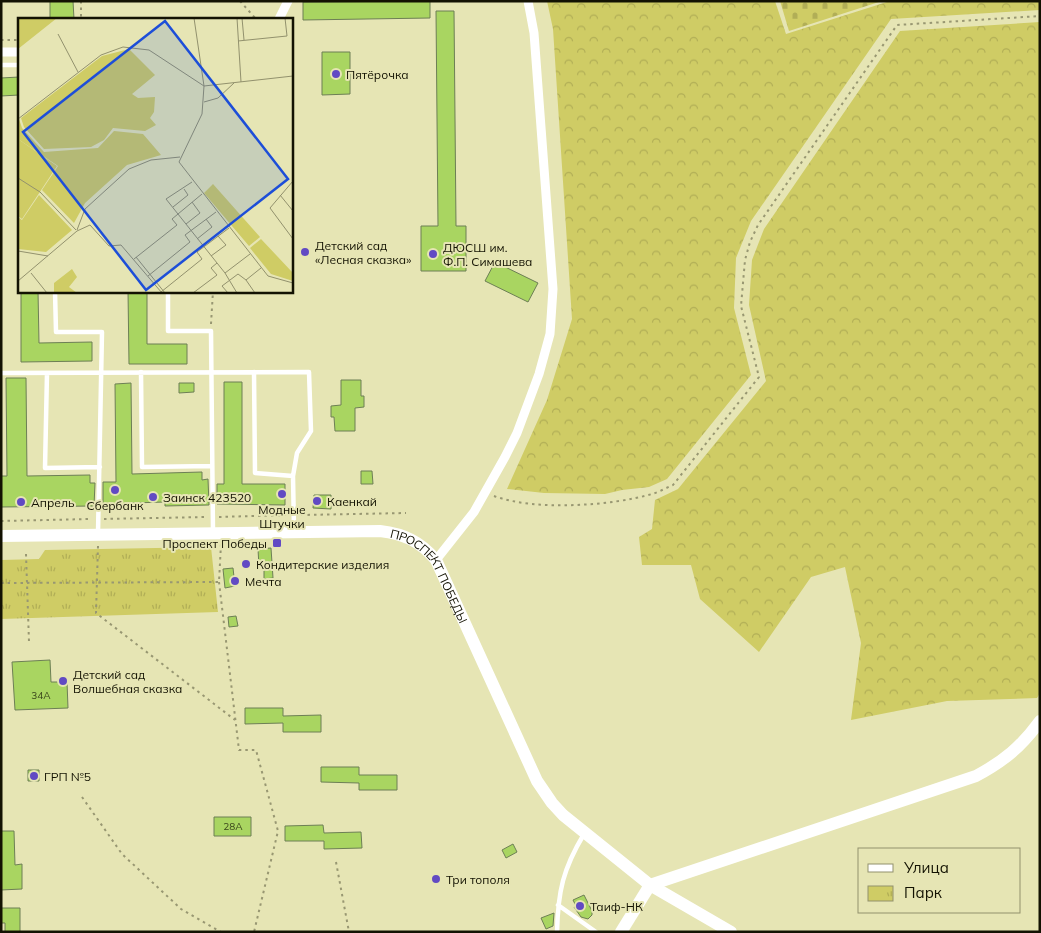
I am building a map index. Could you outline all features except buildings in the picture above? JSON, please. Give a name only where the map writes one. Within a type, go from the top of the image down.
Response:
[{"type":"main road","name":"ПРОСПЕКТ ПОБЕДЫ","points":[[1,536],[380,531],[413,539],[428,550],[436,560],[537,781],[552,803],[584,833],[650,885],[731,932]]},
{"type":"main road","points":[[621,932],[650,885],[976,776],[1015,751],[1040,722]]},
{"type":"street","points":[[280,18],[288,1]]},
{"type":"street","points":[[436,560],[474,512],[517,433],[539,374],[550,334],[552,289],[534,33],[528,1]]},
{"type":"street","points":[[1,52],[18,52]]},
{"type":"lane","points":[[1,65],[18,65]]},
{"type":"lane","points":[[56,292],[56,332],[102,332],[98,535]]},
{"type":"lane","points":[[168,292],[168,332],[211,331],[213,517],[217,534]]},
{"type":"lane","points":[[141,372],[142,467],[212,466]]},
{"type":"lane","points":[[254,372],[255,473],[293,476]]},
{"type":"lane","points":[[1,373],[309,372],[311,431],[297,453],[293,476],[294,532]]},
{"type":"lane","points":[[47,373],[45,468],[100,467]]},
{"type":"lane","points":[[557,932],[558,905],[565,869],[584,833]]},
{"type":"lane","points":[[558,905],[596,932]]},
{"type":"path","points":[[81,1],[81,18]]},
{"type":"path","points":[[240,1],[255,18]]},
{"type":"path","points":[[486,493],[509,502],[544,505],[609,504],[653,494],[673,485],[759,377],[741,306],[745,260],[750,242],[758,225],[896,25],[1040,16]]},
{"type":"path","points":[[1,40],[18,40]]},
{"type":"path","points":[[211,331],[213,292]]},
{"type":"path","points":[[1,521],[406,513]]},
{"type":"path","points":[[221,517],[217,534],[219,582],[239,750],[256,750],[278,831],[254,932]]},
{"type":"path","points":[[98,535],[96,613],[235,720]]},
{"type":"path","points":[[26,554],[29,642]]},
{"type":"path","points":[[1,583],[219,582]]},
{"type":"path","points":[[82,797],[122,854],[181,910],[221,932]]},
{"type":"path","points":[[336,862],[349,932]]},
{"type":"green space","points":[[547,1],[775,1],[786,34],[890,1],[1040,1],[1040,10],[891,19],[751,221],[736,258],[734,308],[751,375],[667,479],[649,487],[605,494],[544,493],[507,489],[547,400],[572,319],[553,29]]},
{"type":"green space","points":[[780,1],[882,1],[789,31]]},
{"type":"green space","points":[[1040,22],[1040,693],[1037,698],[947,701],[851,720],[861,643],[845,567],[811,577],[759,652],[700,599],[691,565],[642,565],[639,537],[652,529],[655,500],[678,489],[766,381],[749,305],[752,260],[764,229],[900,31]]},
{"type":"green space","points":[[211,547],[218,612],[1,619],[1,560],[39,559],[45,550]]},
{"type":"place","name":"Пятёрочка","points":[[336,74]]},
{"type":"place","name":"Детский сад «Лесная сказка»","points":[[305,252]]},
{"type":"place","name":"ДЮСШ им. Ф.П. Симашева","points":[[433,254]]},
{"type":"place","name":"Сбербанк","points":[[115,490]]},
{"type":"place","name":"Модные Штучки","points":[[282,494]]},
{"type":"place","name":"Заинск 423520","points":[[153,497]]},
{"type":"place","name":"Каенкай","points":[[317,501]]},
{"type":"place","name":"Апрель","points":[[21,502]]},
{"type":"place","name":"Проспект Победы","points":[[277,543]]},
{"type":"place","name":"Кондитерские изделия","points":[[246,564]]},
{"type":"place","name":"Мечта","points":[[235,581]]},
{"type":"place","name":"Детский сад Волшебная сказка","points":[[63,681]]},
{"type":"place","name":"ГРП №5","points":[[34,776]]},
{"type":"place","name":"Три тополя","points":[[436,879]]},
{"type":"place","name":"Таиф-НК","points":[[580,906]]}]
